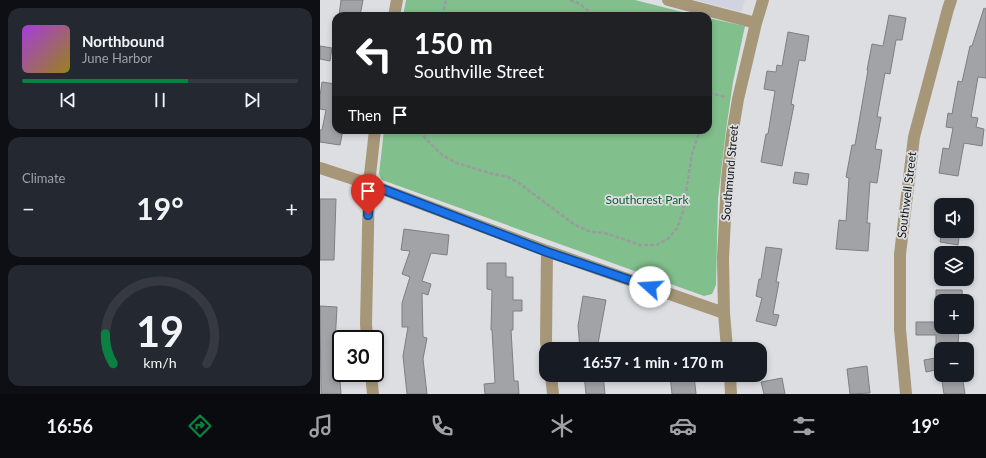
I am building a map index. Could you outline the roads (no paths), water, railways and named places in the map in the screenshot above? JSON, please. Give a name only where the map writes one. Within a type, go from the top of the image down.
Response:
[{"type":"street","points":[[395,12],[398,0]]},
{"type":"street","points":[[668,0],[756,23]]},
{"type":"street","name":"Southmund Street","points":[[727,342],[724,313],[723,258],[727,179],[738,99],[763,0]]},
{"type":"street","name":"Southwell Street","points":[[906,394],[900,329],[900,254],[914,137],[951,0]]},
{"type":"street","points":[[366,330],[369,184],[375,134]]},
{"type":"street","points":[[320,168],[369,184],[547,252],[724,313]]},
{"type":"street","points":[[546,342],[547,252]]},
{"type":"street","points":[[372,382],[373,394]]},
{"type":"street","points":[[552,382],[553,394]]},
{"type":"street","points":[[731,382],[732,394]]},
{"type":"park label","name":"Southcrest Park","points":[[647,200]]}]
